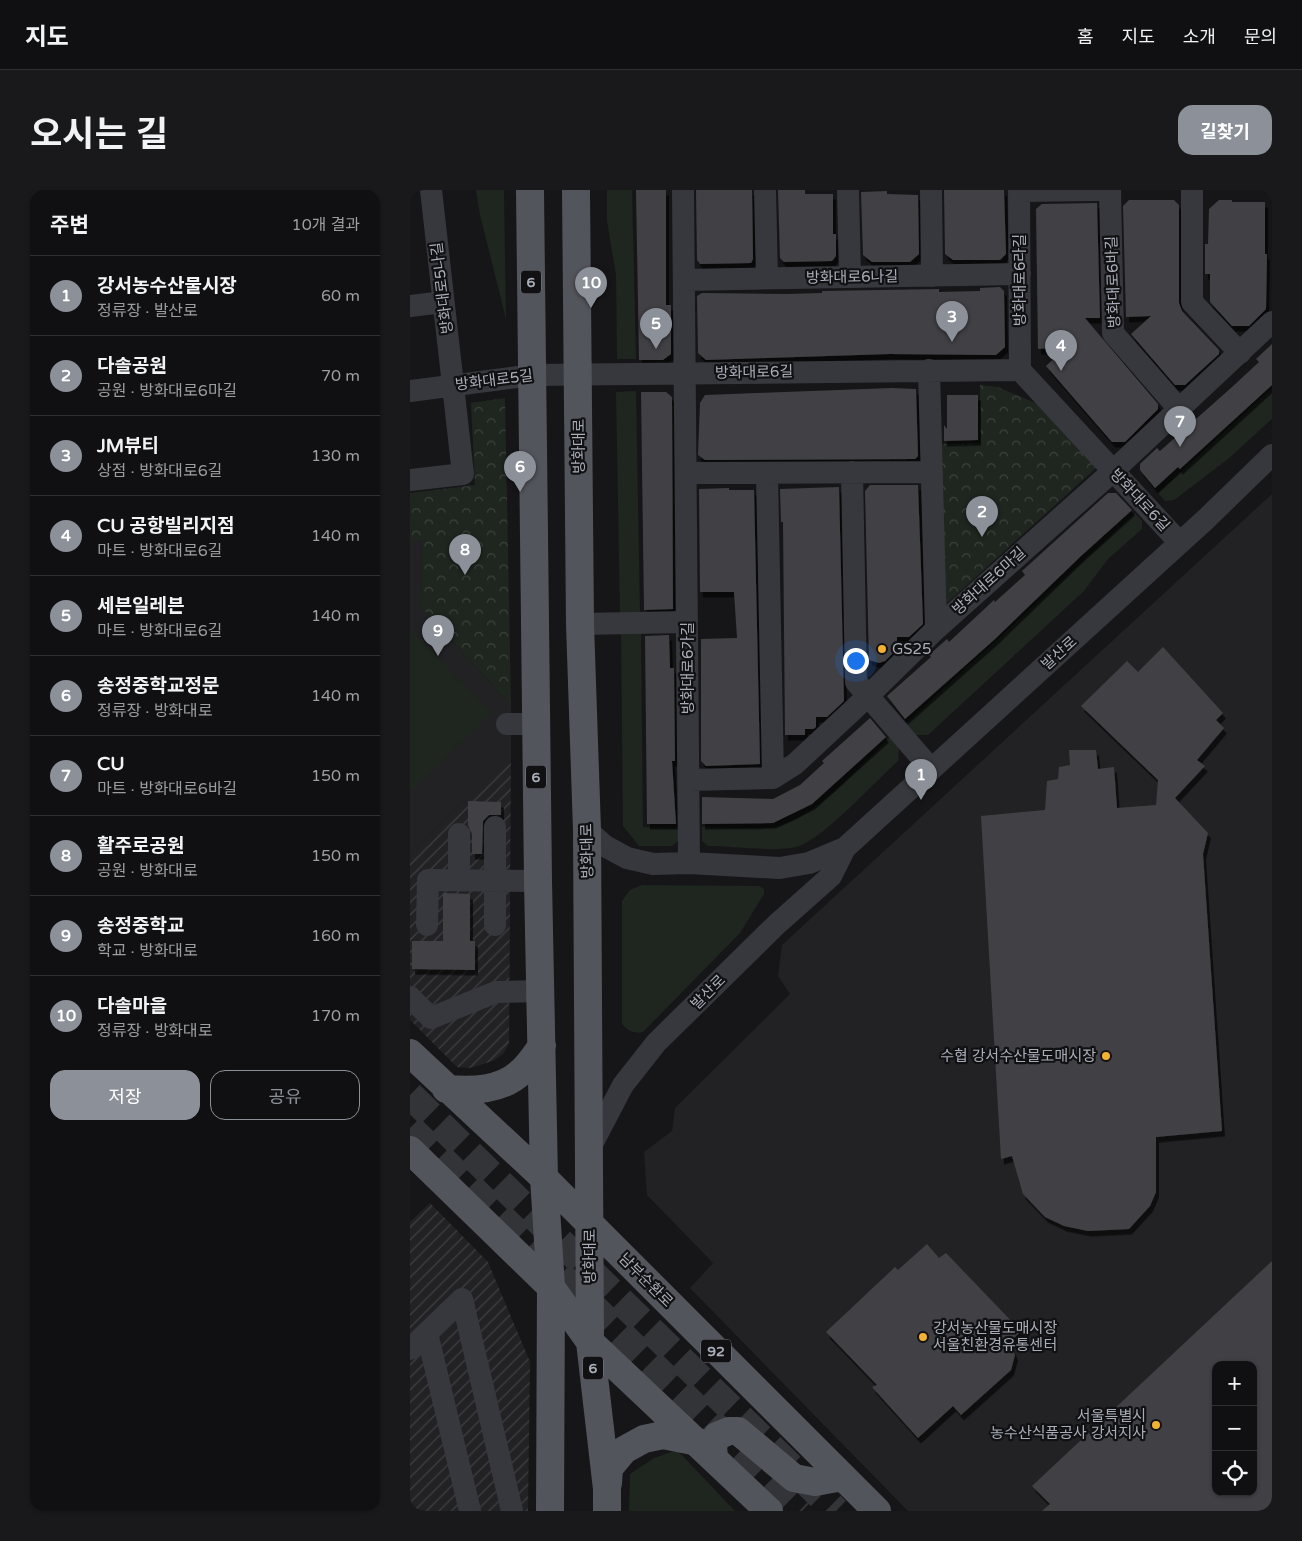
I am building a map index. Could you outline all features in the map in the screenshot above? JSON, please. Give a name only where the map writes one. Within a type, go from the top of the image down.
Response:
[{"type":"main road","name":"6","points":[[530,190],[538,881],[544,1178],[551,1287],[550,1511]]},
{"type":"main road","name":"방화대로","points":[[576,190],[580,624],[588,830],[590,1342],[607,1500]]},
{"type":"main road","points":[[446,1089],[472,1091],[494,1087],[522,1072],[542,1046]]},
{"type":"main road","name":"남부순환로","points":[[410,1053],[446,1089],[544,1178],[877,1511]]},
{"type":"main road","points":[[410,1150],[551,1287],[590,1342],[769,1511]]},
{"type":"main road","points":[[706,1450],[712,1446],[717,1436],[729,1431],[738,1431],[794,1478],[815,1482],[843,1477]]},
{"type":"main road","points":[[607,1500],[609,1468],[624,1450],[644,1439],[663,1435],[706,1450]]},
{"type":"street","name":"방화대로5나길","points":[[410,480],[463,474],[430,190]]},
{"type":"street","points":[[683,190],[685,373]]},
{"type":"street","points":[[766,190],[767,278]]},
{"type":"street","points":[[848,190],[850,277]]},
{"type":"street","points":[[930,190],[932,276]]},
{"type":"street","name":"방화대로6라길","points":[[1020,370],[1019,190],[1097,190]]},
{"type":"street","name":"방화대로6바길","points":[[1110,190],[1112,332],[1179,410]]},
{"type":"street","points":[[1192,190],[1192,302],[1240,353]]},
{"type":"street","name":"방화대로6나길","points":[[684,280],[1020,274]]},
{"type":"street","points":[[410,306],[443,302]]},
{"type":"street","points":[[1113,471],[1272,322]]},
{"type":"street","points":[[929,370],[936,629]]},
{"type":"street","name":"방화대로6길","points":[[578,373],[1020,370],[1180,543]]},
{"type":"street","name":"방화대로5길","points":[[410,391],[532,375],[578,373]]},
{"type":"street","name":"방화대로6가길","points":[[685,373],[689,863]]},
{"type":"street","name":"발산로","points":[[588,830],[605,846],[627,858],[653,864],[689,863],[780,868],[809,863],[844,848],[1180,543],[1272,455]]},
{"type":"street","name":"방화대로6마길","points":[[773,778],[795,764],[815,747],[936,629],[1113,471]]},
{"type":"street","points":[[852,472],[856,682],[932,769]]},
{"type":"street","points":[[686,473],[931,472]]},
{"type":"street","points":[[688,780],[773,778],[767,473]]},
{"type":"street","points":[[580,624],[687,622]]},
{"type":"street","points":[[507,724],[535,724]]},
{"type":"street","points":[[495,827],[495,925]]},
{"type":"street","points":[[459,834],[459,880]]},
{"type":"street","name":"발산로","points":[[588,1150],[623,1085],[656,1043],[776,925],[830,876],[844,848]]},
{"type":"street","points":[[427,925],[428,880],[538,881]]},
{"type":"street","points":[[410,997],[431,1018],[496,992],[541,991]]},
{"type":"street","points":[[410,1349],[462,1299],[512,1511]]},
{"type":"street","points":[[427,1333],[470,1511]]},
{"type":"shaded area","points":[[1272,494],[1272,1511],[908,1511],[690,1288],[713,1263],[647,1195],[644,1152],[672,1131],[675,1108],[790,994],[778,976],[782,945]]},
{"type":"shaded area","points":[[422,540],[421,607],[511,705],[511,753],[410,855],[410,543]]},
{"type":"shaded area","points":[[511,753],[509,1044],[503,1054],[493,1061],[470,1068],[457,1067],[410,1020],[410,855]]},
{"type":"shaded area","points":[[430,1203],[488,1262],[530,1362],[528,1511],[410,1511],[410,1222]]},
{"type":"green space","points":[[476,190],[504,190],[506,319],[480,215]]},
{"type":"green space","points":[[607,190],[632,190],[636,359],[617,359],[616,275],[607,221]]},
{"type":"green space","points":[[980,385],[998,387],[1049,409],[1096,468],[945,605],[939,444],[980,443]]},
{"type":"green space","points":[[1272,388],[1272,419],[1228,459],[1174,500],[1165,501],[1158,493]]},
{"type":"green space","points":[[636,391],[640,612],[620,613],[616,392]]},
{"type":"green space","points":[[505,398],[511,705],[421,607],[422,540],[410,543],[410,493],[475,485],[471,403]]},
{"type":"green space","points":[[1135,513],[1142,521],[1142,529],[1108,559],[1084,591],[928,735],[915,735],[905,724]]},
{"type":"green space","points":[[410,629],[492,713],[410,792]]},
{"type":"green space","points":[[621,633],[641,633],[643,827],[679,828],[679,840],[672,846],[639,846],[623,826]]},
{"type":"green space","points":[[890,737],[899,748],[898,761],[833,823],[806,843],[796,847],[764,849],[708,846],[702,841],[702,827],[763,828],[779,826],[793,821],[823,801]]},
{"type":"green space","points":[[642,885],[759,886],[764,889],[764,894],[740,933],[643,1032],[637,1033],[629,1030],[622,1024],[622,901],[630,890]]},
{"type":"green space","points":[[677,1450],[735,1511],[629,1511],[630,1474],[654,1458]]},
{"type":"building","points":[[636,190],[666,190],[666,305],[671,305],[671,354],[663,360],[639,360]]},
{"type":"building","points":[[696,190],[752,190],[753,259],[751,263],[700,264],[697,260]]},
{"type":"building","points":[[778,190],[805,190],[805,194],[833,194],[833,234],[836,234],[836,256],[832,261],[784,262],[780,258]]},
{"type":"building","points":[[944,190],[1004,190],[1006,254],[1000,260],[953,260],[945,254]]},
{"type":"building","points":[[887,191],[887,194],[918,195],[919,254],[910,262],[872,262],[863,255],[861,192]]},
{"type":"building","points":[[1129,200],[1174,200],[1179,205],[1179,303],[1182,311],[1219,350],[1219,354],[1185,385],[1175,385],[1131,334],[1151,316],[1126,317],[1123,206]]},
{"type":"building","points":[[1219,200],[1265,202],[1265,254],[1267,254],[1266,309],[1249,326],[1232,326],[1210,302],[1210,274],[1205,274],[1205,244],[1208,244],[1209,209]]},
{"type":"building","points":[[1097,203],[1100,318],[1085,318],[1158,404],[1158,409],[1125,442],[1112,442],[1046,366],[1066,347],[1038,349],[1036,209],[1042,204]]},
{"type":"building","points":[[1000,287],[1004,291],[1005,347],[996,355],[889,354],[706,360],[698,353],[697,296],[702,293],[788,294],[822,293],[822,291],[939,289],[939,292],[980,291],[980,288]]},
{"type":"building","points":[[1272,344],[1272,385],[1180,469],[1178,467],[1155,488],[1140,470],[1140,464],[1157,448],[1160,451],[1232,387],[1259,362],[1256,359]]},
{"type":"building","points":[[892,388],[916,389],[918,456],[915,459],[705,460],[698,455],[700,403],[705,395]]},
{"type":"building","points":[[641,392],[666,392],[672,397],[673,609],[644,610]]},
{"type":"building","points":[[947,395],[978,395],[978,440],[944,441],[944,425],[947,429]]},
{"type":"building","points":[[870,485],[918,485],[923,624],[909,637],[897,637],[897,649],[885,661],[879,663],[869,660],[865,491]]},
{"type":"building","points":[[839,487],[844,701],[827,717],[816,717],[816,727],[805,729],[805,735],[785,735],[783,522],[781,522],[780,489]]},
{"type":"building","points":[[729,488],[729,490],[754,490],[760,764],[706,766],[701,761],[701,639],[737,638],[734,592],[700,592],[699,489]]},
{"type":"building","points":[[1108,493],[1116,493],[1132,510],[995,639],[905,719],[887,696],[931,657],[929,655],[947,639],[949,642],[994,600],[995,602],[1025,575],[1022,571]]},
{"type":"building","points":[[669,635],[670,668],[674,668],[675,761],[672,761],[676,824],[647,824],[645,636]]},
{"type":"building","name":"수협 강서수산물도매시장","points":[[1163,647],[1223,713],[1216,720],[1224,728],[1197,760],[1205,766],[1175,798],[1208,833],[1203,854],[1222,1131],[1156,1137],[1156,1192],[1150,1206],[1129,1229],[1088,1231],[1064,1226],[1045,1217],[1023,1194],[1012,1156],[1001,1159],[981,816],[1045,810],[1047,781],[1058,779],[1059,767],[1070,765],[1069,750],[1096,750],[1098,769],[1114,767],[1117,808],[1156,805],[1158,780],[1081,706],[1127,661],[1138,672]]},
{"type":"building","points":[[870,718],[886,737],[812,804],[773,823],[702,824],[702,797],[773,799],[800,785],[824,763],[822,761]]},
{"type":"building","points":[[468,801],[501,802],[501,815],[489,815],[483,821],[482,854],[472,854],[472,834],[468,825]]},
{"type":"building","points":[[443,893],[470,894],[470,941],[475,941],[475,970],[412,969],[412,941],[443,941]]},
{"type":"building","name":"강서농산물도매시장 서울친환경유통센터","points":[[927,1244],[939,1258],[946,1253],[1021,1331],[1010,1342],[1015,1355],[1011,1370],[961,1415],[953,1406],[918,1438],[872,1387],[877,1385],[826,1332],[895,1267],[898,1270]]},
{"type":"building","name":"서울특별시 농수산식품공사 강서지사","points":[[1272,1261],[1272,1511],[1042,1511],[1050,1504],[1032,1486]]},
{"type":"tunnel","points":[[410,1095],[836,1511]]},
{"type":"tunnel","points":[[410,1128],[802,1511]]},
{"type":"place","name":"다솔마을","points":[[591,308]]},
{"type":"place","name":"JM뷰티","points":[[952,342]]},
{"type":"place","name":"세븐일레븐","points":[[656,349]]},
{"type":"place","name":"CU 공항빌리지점","points":[[1061,371]]},
{"type":"place","name":"CU","points":[[1180,447]]},
{"type":"place","name":"송정중학교정문","points":[[520,492]]},
{"type":"place","name":"다솔공원","points":[[982,537]]},
{"type":"place","name":"활주로공원","points":[[465,575]]},
{"type":"place","name":"GS25","points":[[882,649]]},
{"type":"place","name":"송정중학교","points":[[438,656]]},
{"type":"place","name":"강서농수산물시장","points":[[921,800]]},
{"type":"place","name":"수협 강서수산물도매시장","points":[[1106,1056]]},
{"type":"place","name":"강서농산물도매시장 서울친환경유통센터","points":[[923,1337]]},
{"type":"place","name":"서울특별시 농수산식품공사 강서지사","points":[[1156,1425]]}]
